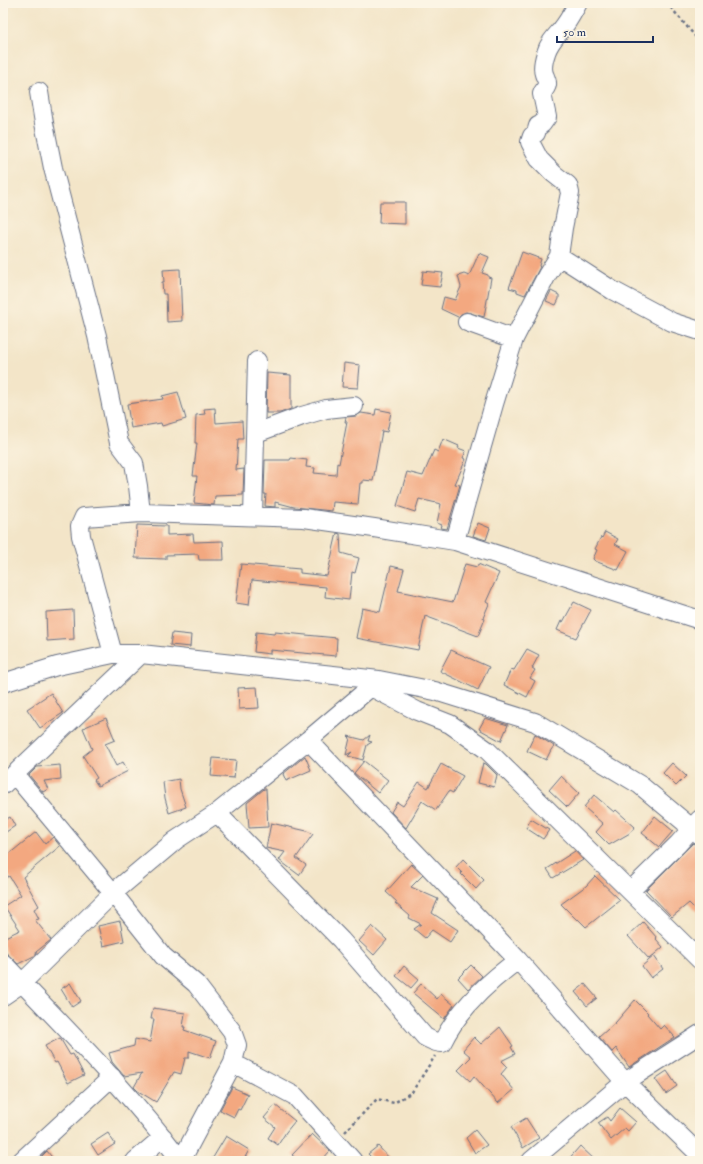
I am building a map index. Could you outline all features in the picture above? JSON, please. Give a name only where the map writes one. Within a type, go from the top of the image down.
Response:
[{"type":"street","points":[[455,541],[514,339],[547,275],[559,256],[570,193],[568,185],[539,159],[530,142],[532,136],[536,133],[538,126],[542,124],[547,117],[542,94],[548,82],[543,69],[546,53],[554,37],[562,29],[578,3]]},
{"type":"street","points":[[39,92],[53,168],[97,336],[119,443],[134,462],[141,513]]},
{"type":"street","points":[[559,256],[612,290],[672,322],[700,330]]},
{"type":"street","points":[[467,322],[514,339]]},
{"type":"street","points":[[253,516],[257,362]]},
{"type":"street","points":[[256,433],[326,409],[354,406]]},
{"type":"street","points":[[113,654],[80,526],[84,517],[141,513],[304,518],[455,541],[700,620]]},
{"type":"street","points":[[3,683],[57,666],[113,654],[141,654],[435,691],[535,722],[640,785],[697,828],[630,891]]},
{"type":"street","points":[[3,963],[112,1077],[163,1137],[181,1161],[233,1063],[236,1045],[232,1031],[196,984],[163,956],[114,893],[9,780],[141,654]]},
{"type":"street","points":[[3,996],[22,983],[114,893],[176,840],[217,813],[375,684]]},
{"type":"street","points":[[375,684],[417,711],[450,724],[487,750],[700,960]]},
{"type":"street","points":[[308,740],[518,960],[625,1082],[700,1155]]},
{"type":"street","points":[[217,813],[341,940],[425,1037],[437,1043],[442,1043],[449,1030],[464,1011],[494,978],[518,960]]},
{"type":"street","points":[[531,1161],[625,1082],[700,1034]]},
{"type":"street","points":[[233,1063],[295,1096],[353,1161]]},
{"type":"street","points":[[21,1161],[112,1077]]},
{"type":"street","points":[[135,1161],[163,1137]]},
{"type":"path","points":[[667,3],[700,42]]},
{"type":"path","points":[[336,1142],[377,1099],[394,1103],[412,1092],[442,1043]]},
{"type":"building","points":[[380,202],[405,202],[405,224],[379,223]]},
{"type":"building","points":[[522,252],[541,259],[540,267],[525,295],[517,292],[517,290],[509,288]]},
{"type":"building","points":[[479,253],[489,257],[482,273],[491,278],[484,317],[466,312],[458,317],[441,309],[444,297],[455,300],[461,287],[458,276],[464,274],[469,276]]},
{"type":"building","points":[[180,269],[182,321],[167,322],[166,294],[163,294],[162,282],[164,282],[163,270]]},
{"type":"building","points":[[423,271],[443,273],[440,287],[421,285]]},
{"type":"building","points":[[551,291],[559,295],[556,305],[546,301]]},
{"type":"building","points":[[344,363],[360,365],[358,388],[342,387]]},
{"type":"building","points":[[267,373],[291,375],[291,409],[280,413],[266,413]]},
{"type":"building","points":[[178,392],[186,419],[162,426],[161,423],[131,428],[127,404],[163,399],[162,396]]},
{"type":"building","points":[[215,408],[216,423],[242,421],[243,439],[238,439],[236,470],[244,469],[243,495],[215,496],[214,505],[194,503],[197,476],[193,476],[197,443],[195,443],[196,415],[205,414],[204,409]]},
{"type":"building","points":[[376,409],[391,412],[387,432],[382,431],[373,481],[363,480],[363,483],[360,483],[358,504],[333,502],[332,511],[294,507],[275,502],[275,507],[265,506],[265,460],[290,460],[291,458],[307,460],[306,467],[315,468],[314,473],[336,475],[337,463],[339,464],[347,422],[345,422],[346,417],[356,416],[361,413],[375,415]]},
{"type":"building","points":[[443,439],[466,451],[463,458],[466,459],[455,484],[460,485],[447,529],[441,528],[442,525],[437,523],[441,504],[419,499],[415,512],[397,506],[407,472],[423,476],[434,450],[438,452]]},
{"type":"building","points":[[478,523],[490,528],[486,540],[473,536]]},
{"type":"building","points":[[137,525],[167,526],[167,535],[193,534],[194,542],[223,541],[224,560],[199,560],[198,554],[166,555],[166,559],[135,558]]},
{"type":"building","points":[[605,532],[618,539],[615,544],[628,551],[618,570],[593,559],[597,550],[595,549]]},
{"type":"building","points":[[337,533],[340,534],[341,553],[359,558],[355,573],[352,572],[349,600],[325,597],[326,587],[252,580],[249,605],[236,603],[241,564],[300,569],[300,573],[327,576]]},
{"type":"building","points":[[465,564],[477,567],[478,564],[499,573],[486,602],[489,604],[478,636],[425,616],[418,650],[356,638],[362,608],[380,612],[391,566],[404,569],[398,591],[453,602]]},
{"type":"building","points":[[574,602],[591,610],[576,638],[557,630],[561,621],[563,622]]},
{"type":"building","points":[[73,610],[74,639],[47,641],[46,612]]},
{"type":"building","points":[[256,632],[274,634],[275,632],[337,638],[336,656],[270,650],[270,654],[254,652]]},
{"type":"building","points":[[172,633],[191,635],[190,647],[170,645]]},
{"type":"building","points":[[527,649],[539,655],[532,668],[535,670],[530,678],[535,681],[527,697],[504,685],[511,669],[514,670]]},
{"type":"building","points":[[451,650],[489,667],[478,690],[440,671]]},
{"type":"building","points":[[257,687],[259,708],[239,709],[238,688]]},
{"type":"building","points":[[51,693],[63,713],[40,728],[27,709]]},
{"type":"building","points":[[106,718],[115,740],[105,744],[116,766],[123,762],[128,771],[98,786],[94,780],[97,778],[83,756],[92,749],[83,728]]},
{"type":"building","points":[[485,718],[508,725],[501,741],[479,729]]},
{"type":"building","points":[[535,734],[554,746],[546,760],[527,751]]},
{"type":"building","points":[[370,735],[368,741],[372,742],[367,745],[363,760],[348,756],[352,752],[346,755],[350,738],[348,736],[364,740]]},
{"type":"building","points":[[305,756],[311,770],[286,781],[283,774]]},
{"type":"building","points":[[213,758],[236,760],[234,778],[211,776]]},
{"type":"building","points":[[364,761],[388,780],[378,793],[354,773]]},
{"type":"building","points":[[483,763],[497,775],[494,787],[478,783]]},
{"type":"building","points":[[672,763],[686,776],[676,786],[663,773]]},
{"type":"building","points":[[441,764],[463,776],[453,793],[449,791],[436,810],[422,801],[406,828],[391,812],[397,802],[403,806],[419,782],[428,788]]},
{"type":"building","points":[[60,765],[61,779],[44,781],[48,789],[43,792],[29,775],[37,767]]},
{"type":"building","points":[[561,776],[579,793],[567,807],[549,790]]},
{"type":"building","points":[[179,779],[180,789],[186,807],[169,813],[163,782]]},
{"type":"building","points":[[266,789],[268,827],[249,828],[247,803]]},
{"type":"building","points":[[594,795],[614,812],[616,810],[635,827],[630,833],[609,845],[596,832],[603,824],[584,807]]},
{"type":"building","points":[[655,816],[673,831],[659,847],[642,833]]},
{"type":"building","points":[[10,817],[15,826],[3,834],[3,821]]},
{"type":"building","points":[[531,819],[549,830],[543,839],[526,828]]},
{"type":"building","points":[[271,823],[307,831],[313,834],[296,858],[306,865],[299,875],[279,860],[285,852],[266,848]]},
{"type":"building","points":[[36,832],[45,844],[53,837],[60,846],[23,877],[39,906],[34,909],[39,919],[35,920],[51,940],[36,952],[37,954],[18,964],[7,954],[3,945],[3,938],[20,930],[4,906],[21,895],[9,876],[3,879],[3,859]]},
{"type":"building","points":[[693,843],[700,848],[700,914],[689,903],[672,917],[646,890]]},
{"type":"building","points":[[575,851],[583,860],[553,878],[547,869]]},
{"type":"building","points":[[463,859],[484,880],[476,889],[456,867]]},
{"type":"building","points":[[411,864],[423,875],[411,887],[438,899],[432,913],[458,930],[450,942],[432,930],[425,938],[414,929],[421,924],[409,918],[410,916],[395,903],[397,902],[386,892]]},
{"type":"building","points":[[595,876],[620,900],[586,927],[561,904],[586,886]]},
{"type":"building","points":[[120,921],[124,941],[103,946],[98,926]]},
{"type":"building","points":[[643,922],[663,947],[649,959],[628,936]]},
{"type":"building","points":[[372,926],[387,940],[374,955],[359,941]]},
{"type":"building","points":[[654,956],[663,969],[651,978],[642,966]]},
{"type":"building","points":[[471,965],[482,976],[468,989],[458,978]]},
{"type":"building","points":[[404,966],[419,979],[411,988],[396,976]]},
{"type":"building","points":[[70,983],[81,1001],[72,1007],[61,989]]},
{"type":"building","points":[[421,984],[437,999],[441,994],[454,1005],[444,1019],[413,993]]},
{"type":"building","points":[[585,984],[597,998],[587,1006],[575,992]]},
{"type":"building","points":[[635,1000],[648,1013],[647,1014],[660,1029],[664,1025],[675,1037],[629,1067],[616,1048],[612,1052],[599,1037],[616,1022]]},
{"type":"building","points":[[153,1008],[185,1013],[184,1030],[216,1041],[210,1058],[189,1051],[189,1058],[185,1058],[181,1074],[174,1072],[156,1102],[134,1087],[142,1073],[124,1076],[112,1062],[109,1053],[134,1046],[135,1039],[150,1042],[154,1019],[151,1019]]},
{"type":"building","points":[[500,1027],[513,1046],[511,1047],[515,1054],[501,1061],[507,1067],[501,1074],[514,1090],[498,1103],[474,1076],[470,1081],[458,1070],[471,1057],[463,1050],[474,1037],[481,1044]]},
{"type":"building","points":[[60,1038],[70,1055],[73,1054],[84,1075],[68,1083],[57,1062],[55,1063],[45,1046]]},
{"type":"building","points":[[667,1071],[677,1086],[666,1094],[655,1079]]},
{"type":"building","points":[[232,1087],[248,1094],[240,1110],[238,1109],[234,1117],[220,1110]]},
{"type":"building","points":[[275,1105],[295,1121],[278,1145],[268,1138],[275,1127],[264,1118]]},
{"type":"building","points":[[620,1108],[636,1122],[628,1131],[625,1128],[611,1140],[598,1123],[607,1117],[610,1121]]},
{"type":"building","points":[[526,1118],[539,1138],[523,1148],[511,1127]]},
{"type":"building","points":[[475,1130],[487,1145],[475,1153],[466,1138]]},
{"type":"building","points":[[108,1133],[115,1144],[98,1155],[91,1144]]},
{"type":"building","points":[[312,1134],[330,1151],[321,1161],[299,1161],[292,1155]]},
{"type":"building","points":[[226,1136],[249,1150],[243,1161],[211,1161]]},
{"type":"building","points":[[378,1146],[392,1161],[375,1161],[368,1154]]},
{"type":"building","points":[[580,1146],[596,1161],[567,1161]]},
{"type":"building","points":[[47,1151],[55,1161],[41,1161],[39,1159]]}]
